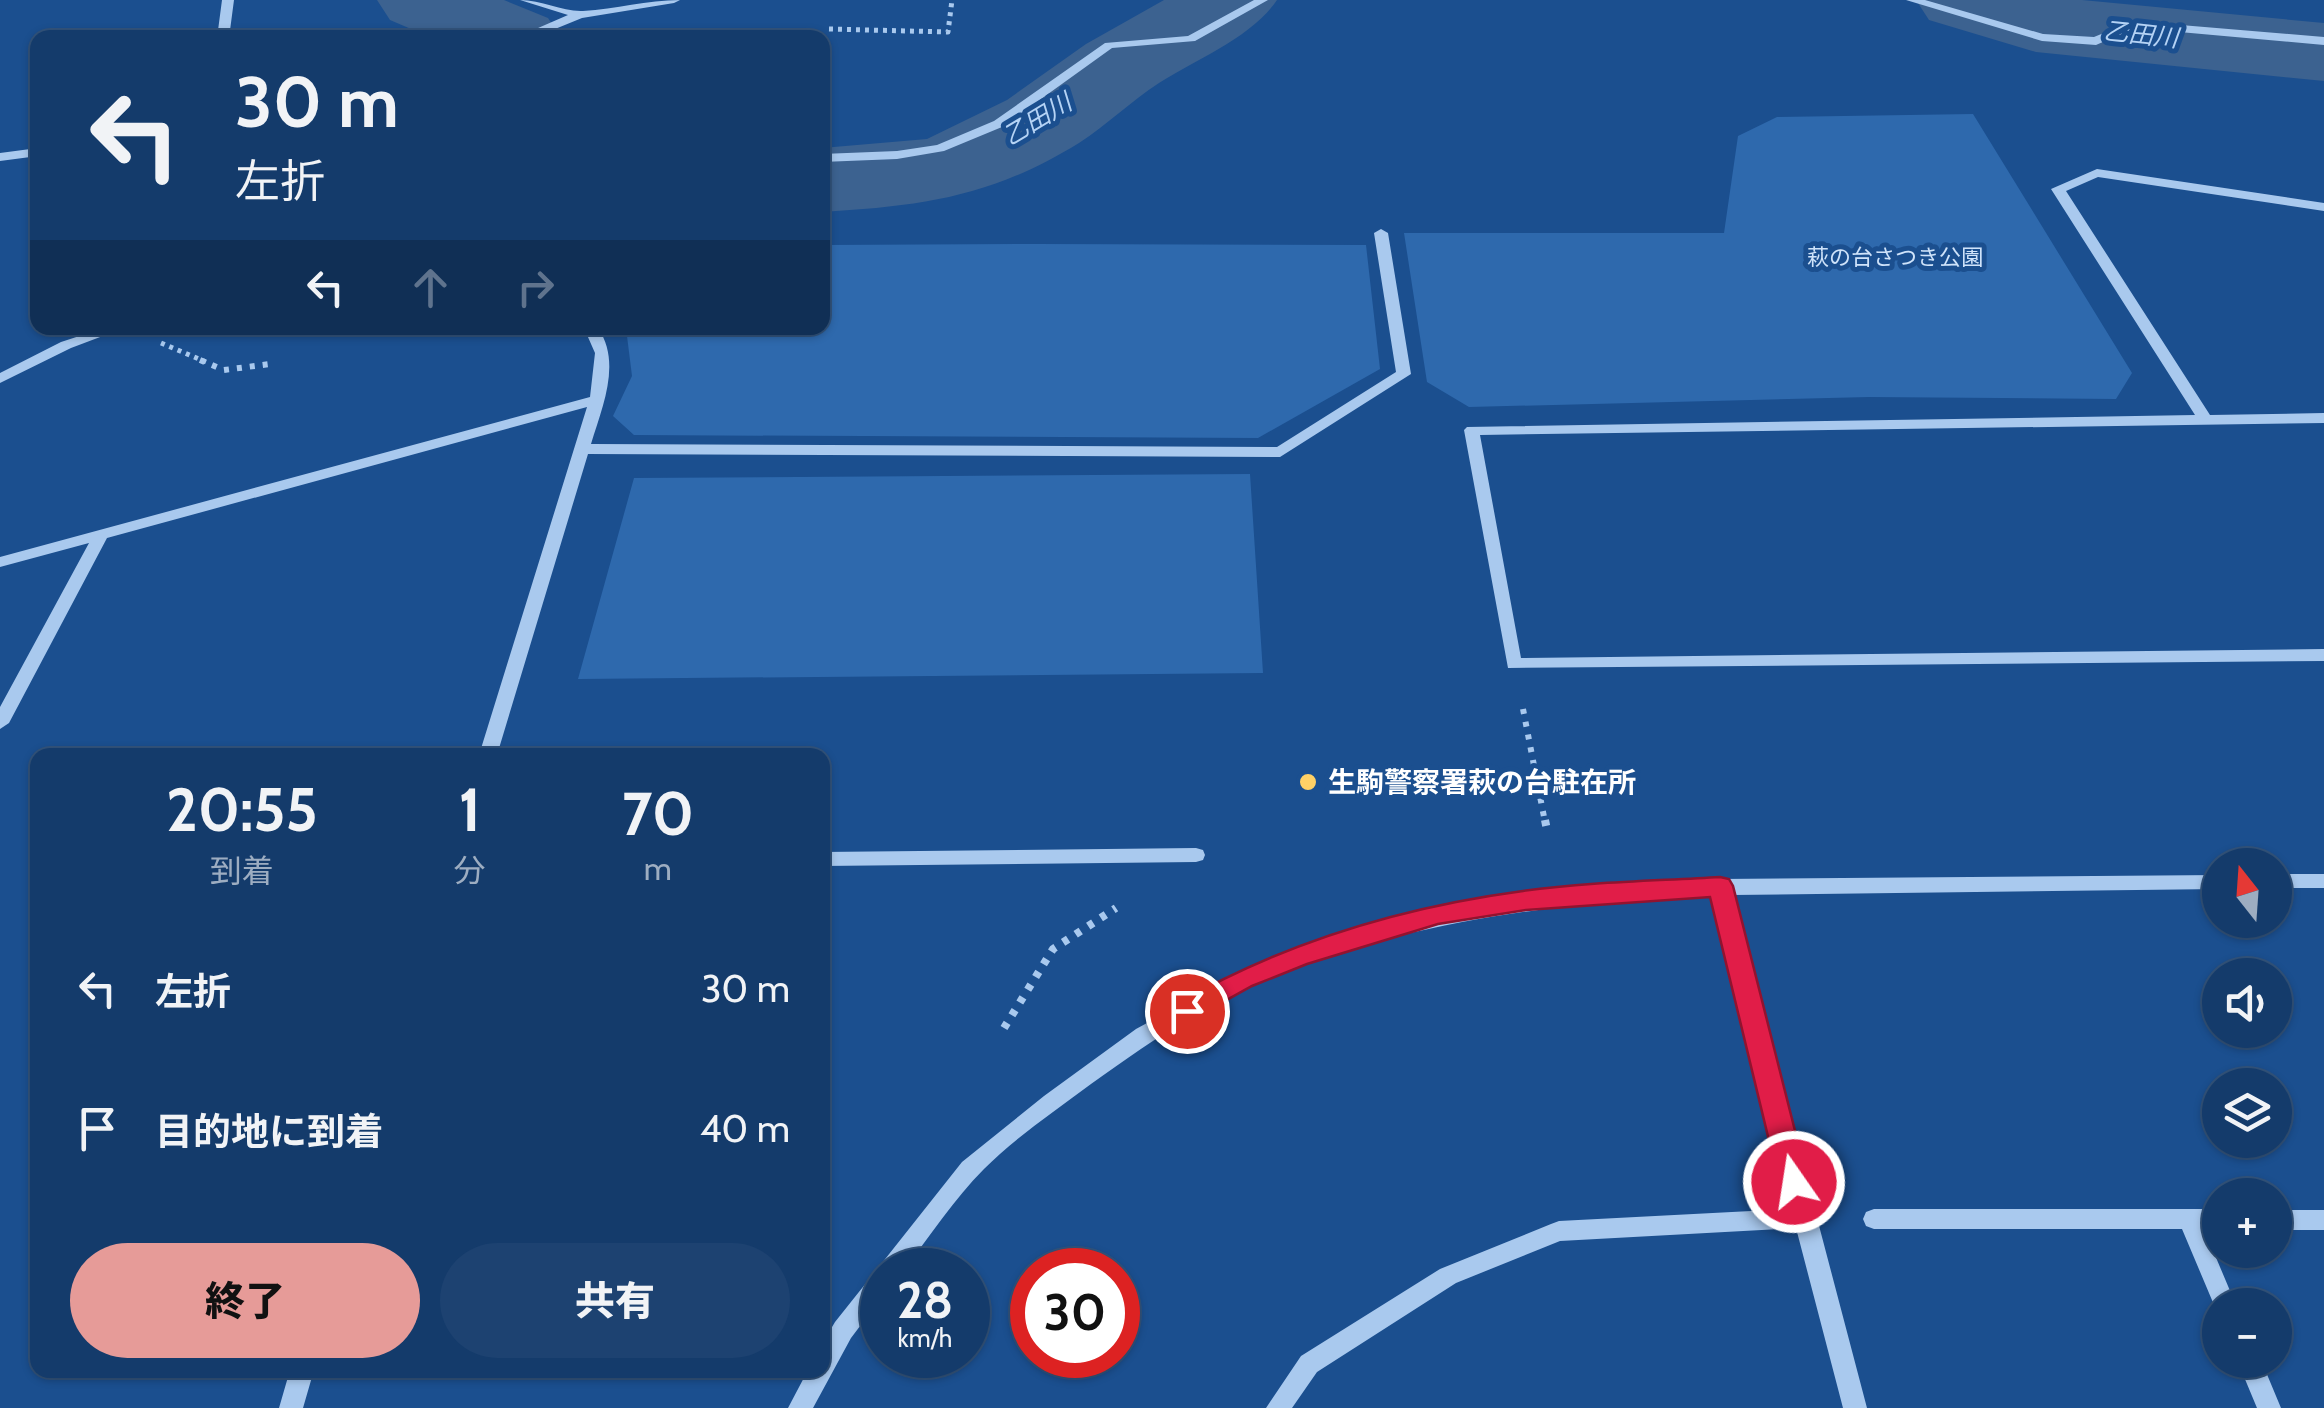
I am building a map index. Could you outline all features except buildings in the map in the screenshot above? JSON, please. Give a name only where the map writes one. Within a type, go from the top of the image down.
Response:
[{"type":"street","points":[[224,30],[228,0]]},
{"type":"street","points":[[526,0],[579,16]]},
{"type":"street","points":[[542,30],[579,16],[674,0]]},
{"type":"street","points":[[830,158],[897,155],[940,148],[998,124],[1109,45],[1191,39],[1262,0]]},
{"type":"street","points":[[1912,0],[2042,37],[2096,41],[2133,24],[2324,41]]},
{"type":"street","points":[[0,157],[30,153]]},
{"type":"street","points":[[2204,418],[2058,188],[2098,173],[2324,207]]},
{"type":"street","points":[[581,450],[1280,452],[1404,374],[1381,233]]},
{"type":"street","points":[[0,379],[97,335]]},
{"type":"street","points":[[490,748],[597,400],[604,364],[597,335]]},
{"type":"street","points":[[0,562],[597,400]]},
{"type":"street","points":[[2324,418],[1472,430],[1514,664],[2324,655]]},
{"type":"street","points":[[0,723],[101,536]]},
{"type":"street","points":[[830,858],[1196,854]]},
{"type":"street","points":[[2292,881],[2324,881]]},
{"type":"street","points":[[907,1248],[971,1167],[1103,1060],[1242,979],[1353,938],[1438,914],[1526,900],[1720,886],[2202,882]]},
{"type":"street","points":[[1720,886],[1752,1000],[1802,1218],[1854,1408]]},
{"type":"street","points":[[1278,1408],[1308,1364],[1448,1276],[1559,1231],[1802,1218]]},
{"type":"street","points":[[2188,1218],[2219,1288]]},
{"type":"street","points":[[1874,1219],[2202,1218]]},
{"type":"street","points":[[2292,1220],[2324,1220]]},
{"type":"street","points":[[830,1353],[860,1308]]},
{"type":"street","points":[[291,1408],[300,1378]]},
{"type":"street","points":[[800,1408],[817,1378]]},
{"type":"street","points":[[2257,1378],[2270,1408]]},
{"type":"path","points":[[829,28],[948,32],[952,0]]},
{"type":"path","points":[[160,342],[224,370],[270,364]]},
{"type":"path","points":[[1514,664],[1547,830]]},
{"type":"path","points":[[1004,1028],[1054,949],[1196,854]]},
{"type":"green space","name":"萩の台さつき公園","points":[[1973,114],[2132,373],[2116,399],[1869,397],[1469,407],[1427,382],[1404,233],[1724,233],[1738,136],[1777,117]]},
{"type":"green space","points":[[830,245],[1366,245],[1380,369],[1258,438],[634,435],[613,416],[632,376],[627,335],[830,335]]},
{"type":"green space","points":[[1250,474],[1263,673],[578,679],[634,478]]},
{"type":"waterway","name":"乙田川","points":[[423,0],[495,30]]},
{"type":"waterway","name":"乙田川","points":[[830,180],[893,176],[954,166],[1043,121],[1120,65],[1231,0]]},
{"type":"waterway","name":"乙田川","points":[[1962,0],[2036,24],[2324,52]]},
{"type":"place","name":"生駒警察署萩の台駐在所","points":[[1308,782]]},
{"type":"route","points":[[1187,1011],[1242,979],[1300,956],[1438,914],[1526,900],[1720,886],[1752,1000],[1794,1182]]}]
